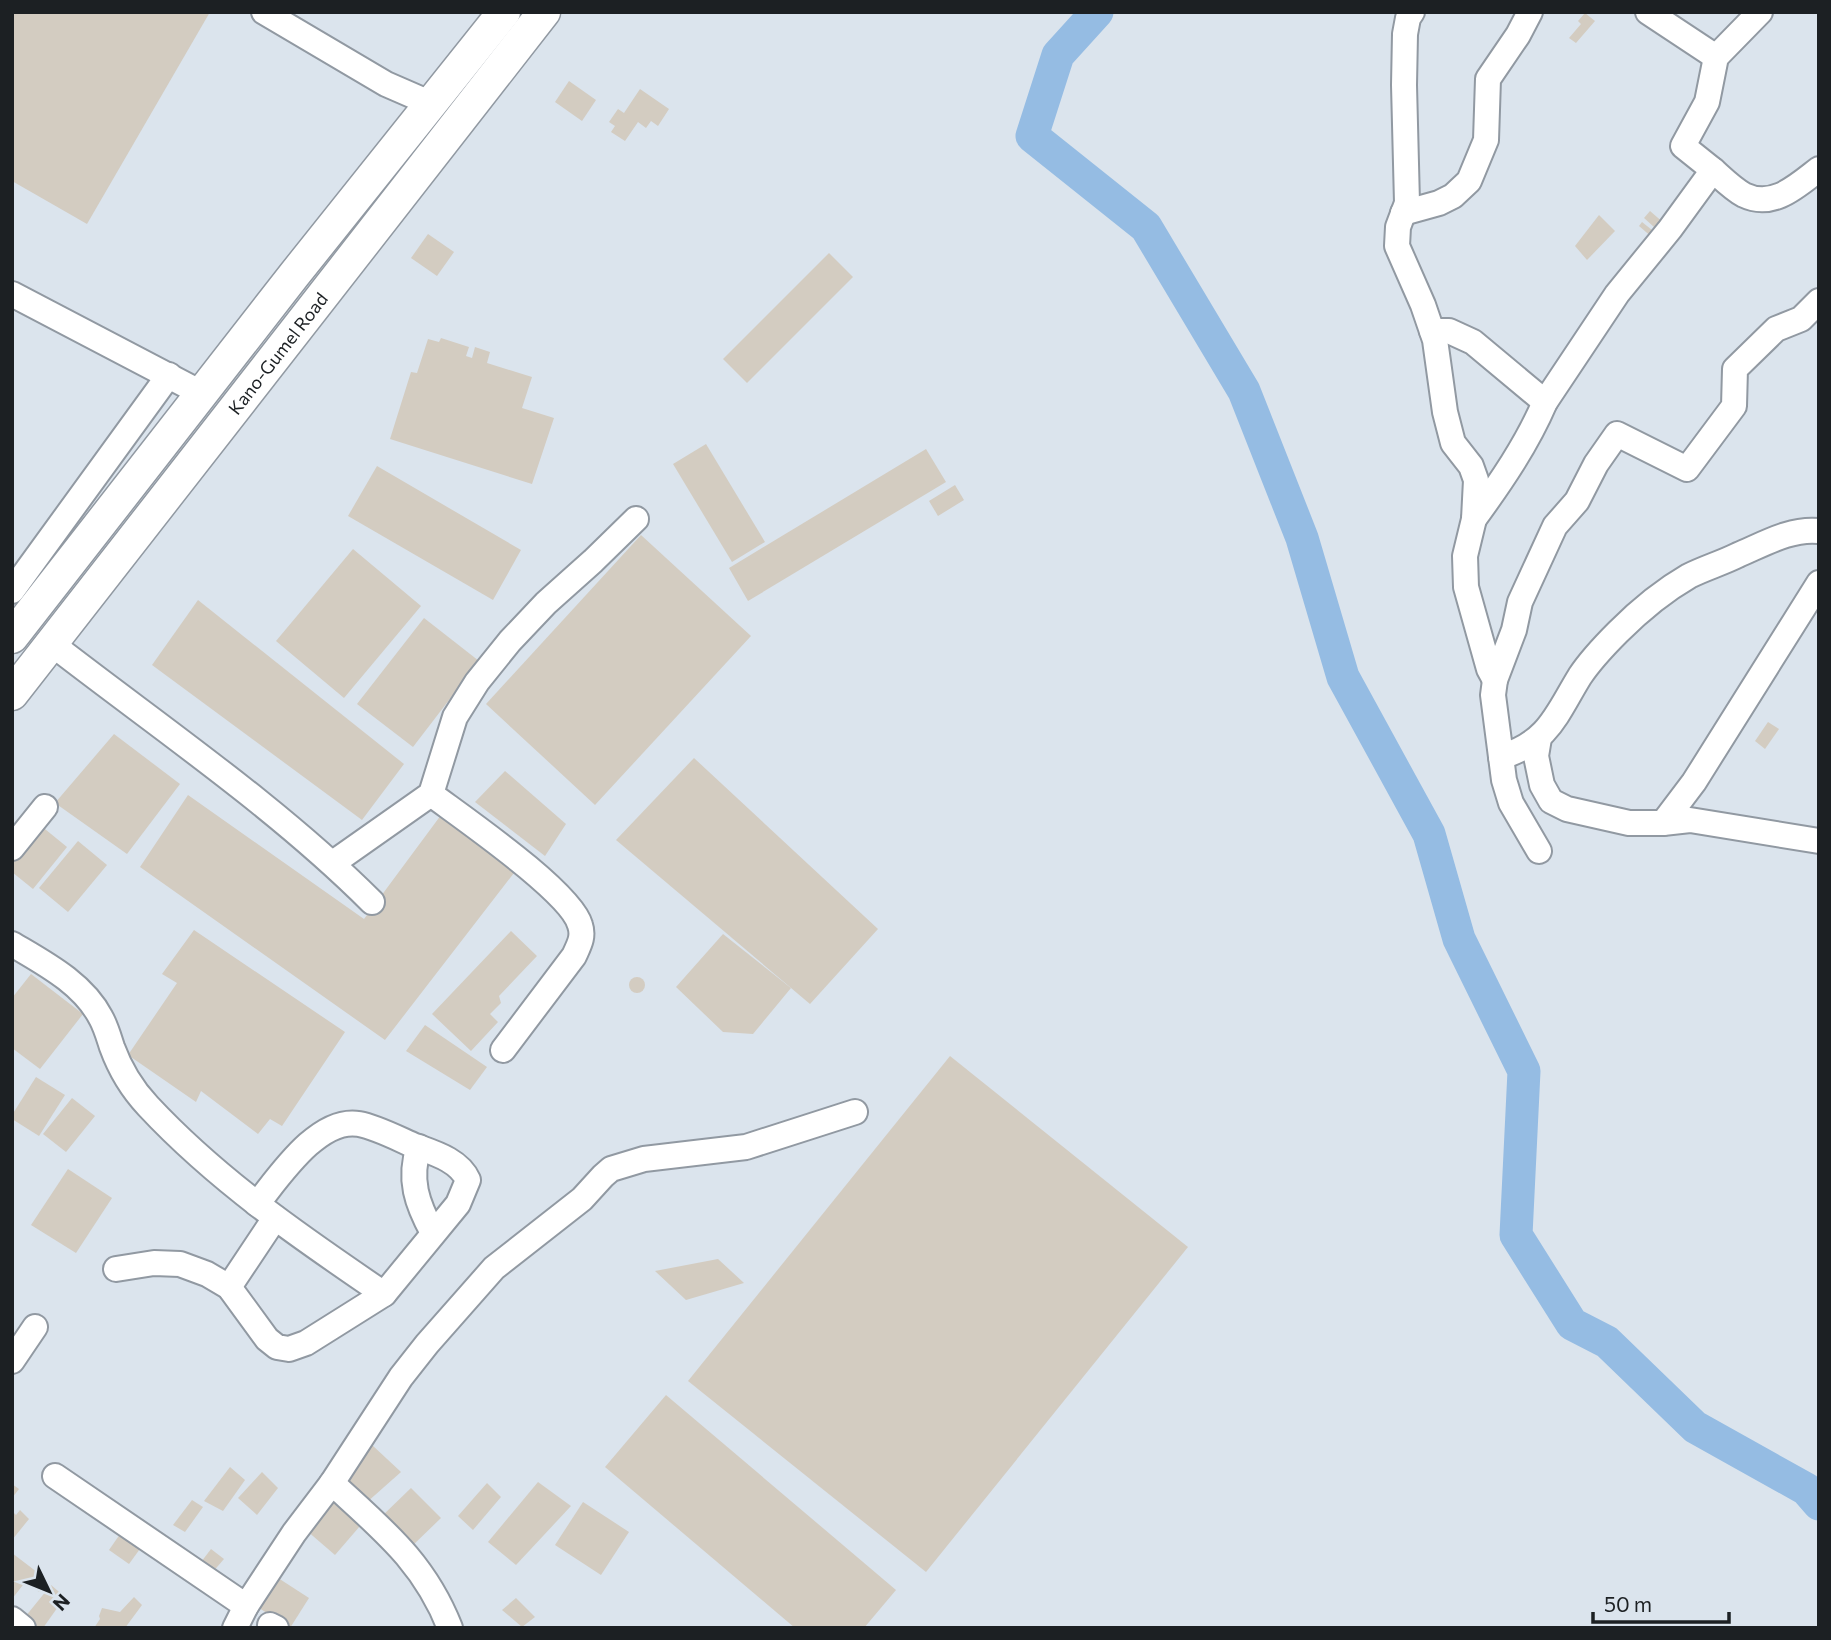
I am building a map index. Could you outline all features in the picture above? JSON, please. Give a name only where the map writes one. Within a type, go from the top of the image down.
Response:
[{"type":"main road","name":"Kano-Gumel Road","points":[[12,637],[336,221],[504,12]]},
{"type":"main road","name":"Kano-Gumel Road","points":[[12,694],[544,12]]},
{"type":"street","points":[[264,12],[386,84],[432,104]]},
{"type":"street","points":[[1412,12],[1405,33],[1407,204],[1398,227],[1397,246],[1432,331],[1440,367],[1444,412],[1453,443],[1471,466],[1475,480],[1474,519],[1465,556],[1466,587],[1489,669],[1495,680]]},
{"type":"street","points":[[1403,213],[1439,204],[1453,196],[1469,181],[1486,140],[1488,79],[1530,12]]},
{"type":"street","points":[[1648,12],[1716,57]]},
{"type":"street","points":[[1760,12],[1716,57],[1707,102],[1683,146],[1744,195],[1761,199],[1781,197],[1819,169]]},
{"type":"street","points":[[1474,519],[1514,461],[1545,402],[1616,294],[1670,229],[1713,170]]},
{"type":"street","points":[[12,294],[203,394]]},
{"type":"street","points":[[1539,851],[1511,803],[1502,763],[1493,695],[1495,680],[1514,630],[1520,602],[1555,526],[1577,501],[1595,464],[1618,434],[1686,469],[1734,406],[1735,369],[1776,329],[1801,319],[1819,301]]},
{"type":"street","points":[[1432,331],[1449,331],[1473,342],[1545,402]]},
{"type":"street","points":[[12,591],[169,374]]},
{"type":"street","points":[[332,863],[431,794],[455,717],[477,682],[510,641],[546,603],[636,519]]},
{"type":"street","points":[[1502,763],[1539,738],[1564,704],[1581,674],[1617,632],[1652,601],[1690,576],[1776,539],[1805,530],[1819,531]]},
{"type":"street","points":[[1663,823],[1694,782],[1819,583]]},
{"type":"street","points":[[52,644],[262,805],[332,863],[372,902]]},
{"type":"street","points":[[1539,738],[1536,756],[1542,785],[1551,801],[1567,809],[1629,822],[1663,823],[1690,820],[1819,841]]},
{"type":"street","points":[[1502,763],[1542,785]]},
{"type":"street","points":[[431,794],[519,860],[571,908],[580,924],[582,938],[574,956],[503,1050]]},
{"type":"street","points":[[12,848],[45,807]]},
{"type":"street","points":[[12,944],[49,965],[91,1002],[102,1018],[126,1079],[146,1104],[196,1155],[266,1211],[384,1294]]},
{"type":"street","points":[[55,1476],[241,1617],[294,1533],[332,1483],[401,1377],[427,1343],[494,1268],[574,1207],[611,1169],[644,1159],[746,1147],[855,1112]]},
{"type":"street","points":[[116,1269],[154,1263],[180,1264],[207,1274],[229,1287],[267,1339],[277,1347],[289,1349],[306,1343],[384,1294],[457,1204],[468,1180],[464,1171],[419,1147],[358,1124],[339,1127],[321,1135],[298,1154],[266,1211],[229,1287]]},
{"type":"street","points":[[419,1147],[413,1163],[413,1179],[416,1196],[433,1233]]},
{"type":"street","points":[[12,1361],[35,1327]]},
{"type":"street","points":[[332,1483],[396,1542],[429,1584],[450,1628]]},
{"type":"street","points":[[12,1619],[23,1628]]},
{"type":"building","points":[[12,12],[210,12],[87,224],[12,181]]},
{"type":"building","points":[[1585,13],[1595,21],[1576,43],[1569,38],[1581,24],[1578,21]]},
{"type":"building","points":[[569,81],[596,100],[582,121],[555,102]]},
{"type":"building","points":[[640,89],[669,109],[658,126],[651,121],[646,128],[638,122],[625,141],[611,132],[615,126],[609,122],[618,109],[624,113]]},
{"type":"building","points":[[1650,211],[1665,224],[1653,238],[1639,226],[1642,222],[1652,230],[1654,227],[1644,218]]},
{"type":"building","points":[[1599,215],[1615,231],[1587,260],[1575,246]]},
{"type":"building","points":[[428,234],[454,252],[437,276],[411,258]]},
{"type":"building","points":[[829,253],[853,277],[747,383],[723,359]]},
{"type":"building","points":[[441,338],[469,347],[466,356],[472,358],[475,347],[490,352],[487,363],[532,377],[522,408],[554,418],[532,484],[390,439],[411,372],[417,373],[428,339],[439,342]]},
{"type":"building","points":[[706,444],[765,542],[732,562],[673,464]]},
{"type":"building","points":[[926,449],[946,482],[748,601],[729,568]]},
{"type":"building","points":[[377,466],[521,550],[493,600],[348,516]]},
{"type":"building","points":[[955,485],[964,500],[938,516],[929,501]]},
{"type":"building","points":[[641,535],[751,636],[595,805],[486,704]]},
{"type":"building","points":[[353,549],[421,606],[344,698],[276,641]]},
{"type":"building","points":[[198,600],[404,764],[362,820],[152,665]]},
{"type":"building","points":[[424,618],[479,661],[413,747],[357,704]]},
{"type":"building","points":[[1768,722],[1779,729],[1765,749],[1755,741]]},
{"type":"building","points":[[114,734],[180,784],[127,854],[55,803]]},
{"type":"building","points":[[694,758],[878,929],[810,1004],[616,840]]},
{"type":"building","points":[[505,771],[566,824],[545,856],[475,802]]},
{"type":"building","points":[[188,795],[364,919],[444,811],[517,869],[385,1040],[140,867]]},
{"type":"building","points":[[40,825],[67,847],[33,889],[12,872],[12,859]]},
{"type":"building","points":[[78,841],[107,865],[68,912],[39,888]]},
{"type":"building","points":[[194,930],[345,1032],[282,1126],[270,1119],[258,1134],[201,1091],[196,1102],[128,1055],[177,983],[162,974]]},
{"type":"building","points":[[511,931],[537,956],[499,996],[501,1003],[490,1014],[498,1022],[471,1051],[432,1014]]},
{"type":"building","points":[[723,934],[791,988],[753,1034],[723,1032],[676,987]]},
{"type":"building","points":[[31,974],[83,1014],[40,1069],[12,1048],[12,998]]},
{"type":"building","points":[[637,977],[645,985],[637,993],[629,985]]},
{"type":"building","points":[[425,1025],[487,1067],[470,1090],[406,1051]]},
{"type":"building","points":[[950,1056],[1188,1247],[926,1572],[688,1381]]},
{"type":"building","points":[[36,1077],[65,1095],[39,1136],[12,1119]]},
{"type":"building","points":[[72,1098],[95,1116],[66,1152],[43,1134]]},
{"type":"building","points":[[68,1169],[112,1198],[76,1253],[31,1225]]},
{"type":"building","points":[[718,1259],[744,1283],[686,1300],[655,1271]]},
{"type":"building","points":[[666,1395],[896,1590],[864,1628],[795,1628],[605,1467]]},
{"type":"building","points":[[372,1445],[401,1472],[366,1503],[343,1483]]},
{"type":"building","points":[[230,1467],[245,1480],[223,1511],[204,1501]]},
{"type":"building","points":[[262,1472],[278,1488],[257,1515],[238,1498]]},
{"type":"building","points":[[538,1482],[571,1506],[516,1565],[488,1542]]},
{"type":"building","points":[[487,1483],[501,1497],[473,1530],[458,1516]]},
{"type":"building","points":[[12,1484],[19,1489],[12,1498]]},
{"type":"building","points":[[411,1488],[441,1518],[410,1548],[380,1518]]},
{"type":"building","points":[[192,1500],[203,1507],[185,1532],[173,1525]]},
{"type":"building","points":[[331,1501],[360,1526],[335,1555],[306,1530]]},
{"type":"building","points":[[583,1502],[629,1532],[601,1575],[555,1545]]},
{"type":"building","points":[[20,1510],[29,1519],[12,1540],[12,1511],[16,1515]]},
{"type":"building","points":[[125,1527],[145,1542],[129,1564],[109,1550]]},
{"type":"building","points":[[211,1549],[224,1559],[211,1574],[198,1566]]},
{"type":"building","points":[[12,1553],[50,1582],[39,1592],[26,1581],[12,1599]]},
{"type":"building","points":[[275,1576],[309,1598],[290,1628],[256,1606]]},
{"type":"building","points":[[51,1585],[65,1597],[43,1628],[37,1628],[25,1617]]},
{"type":"building","points":[[134,1597],[142,1605],[125,1628],[94,1628],[100,1619],[102,1608],[120,1612]]},
{"type":"building","points":[[516,1598],[535,1617],[522,1627],[502,1610]]},
{"type":"waterway","points":[[1097,12],[1058,55],[1032,136],[1146,227],[1244,391],[1302,538],[1343,677],[1429,834],[1459,939],[1524,1071],[1516,1235],[1572,1324],[1607,1342],[1695,1427],[1806,1489],[1819,1504]]}]
